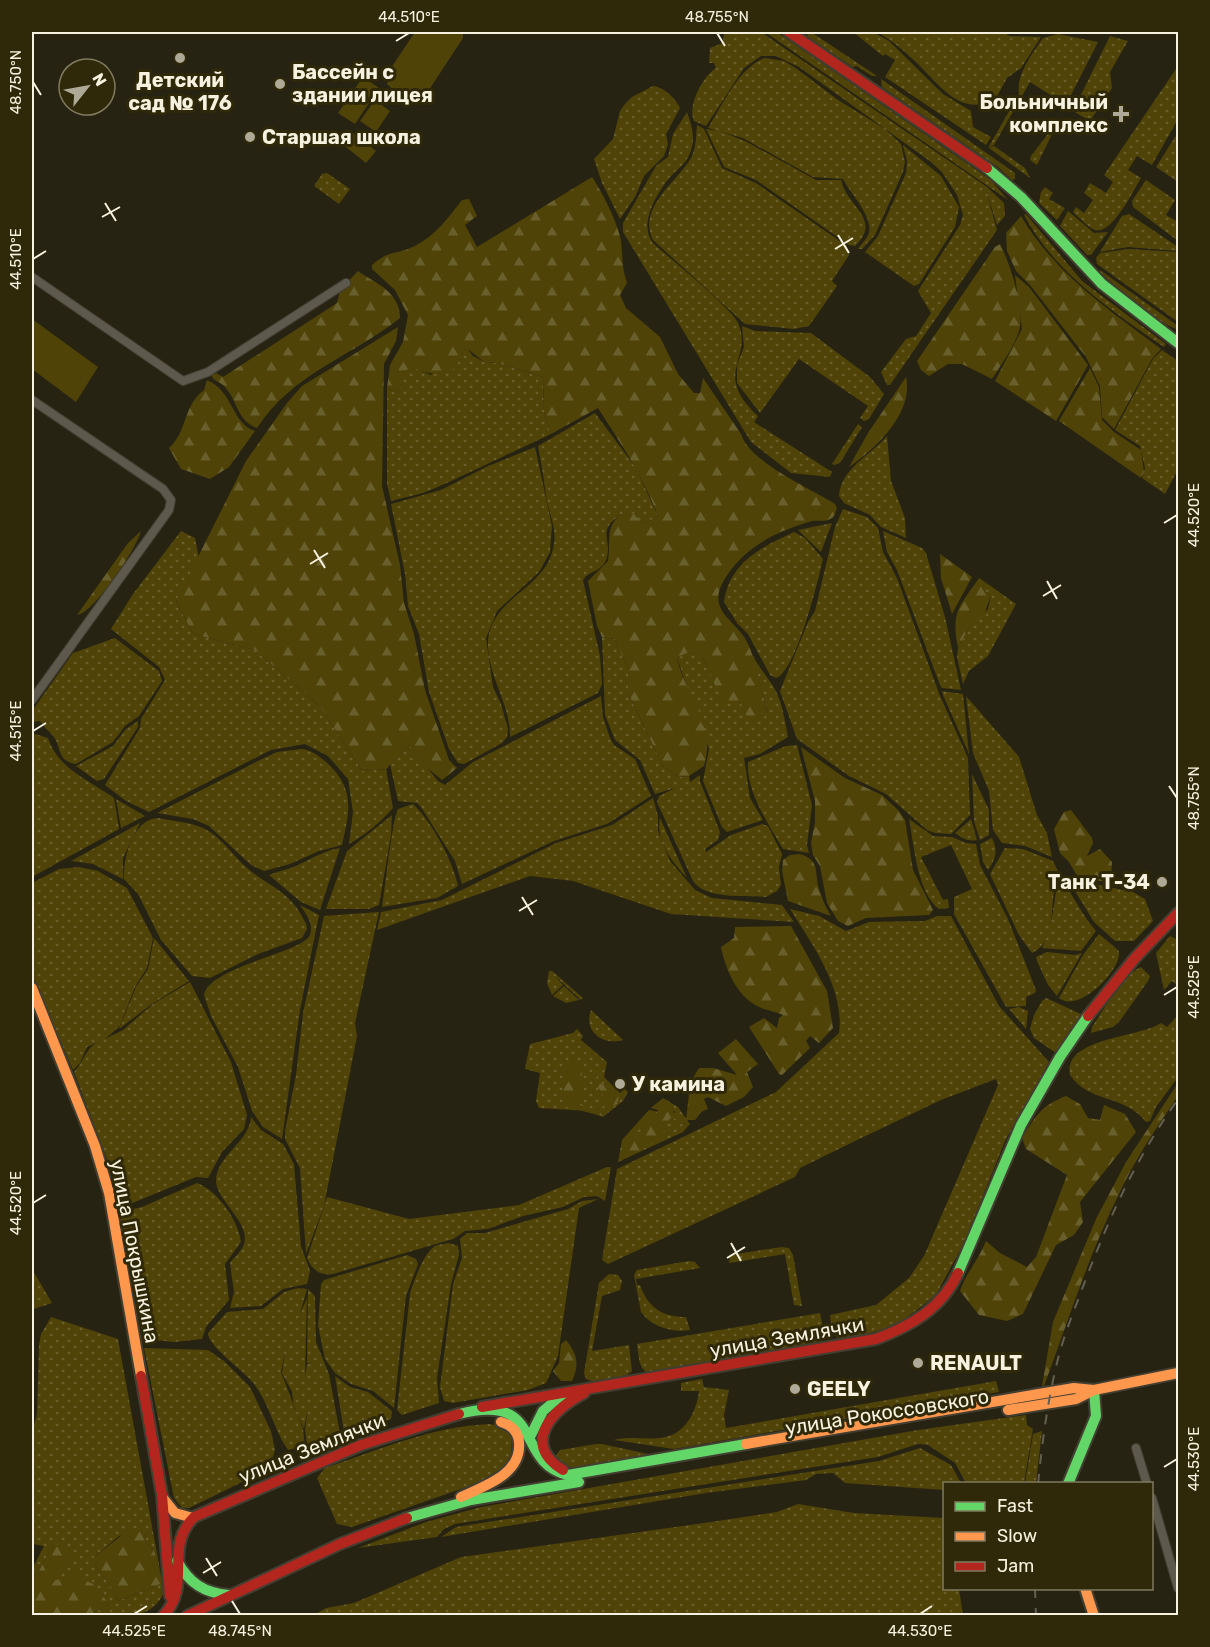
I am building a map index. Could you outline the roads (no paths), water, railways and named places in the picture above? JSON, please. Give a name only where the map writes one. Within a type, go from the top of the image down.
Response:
[{"type":"main road","points":[[789,32],[985,166],[1021,197],[1102,284],[1179,343]]},
{"type":"main road","name":"улица Землячки","points":[[193,1518],[347,1451],[472,1410],[523,1398],[595,1388],[876,1339],[902,1330],[929,1312],[947,1293],[964,1262],[995,1182],[1028,1111],[1075,1035],[1118,977],[1179,913]]},
{"type":"main road","name":"улица Покрышкина","points":[[32,988],[95,1146],[109,1193],[162,1495],[164,1543],[171,1593],[162,1616]]},
{"type":"main road","points":[[1069,1482],[1096,1416],[1094,1390],[1179,1373]]},
{"type":"main road","points":[[578,1475],[558,1467],[552,1461],[543,1441],[543,1432],[551,1415],[558,1408],[595,1388]]},
{"type":"main road","name":"улица Рокоссовского","points":[[578,1475],[1074,1388],[1094,1390]]},
{"type":"main road","name":"улица Рокоссовского","points":[[192,1614],[327,1551],[436,1508],[482,1498],[1076,1399],[1094,1390]]},
{"type":"main road","points":[[531,1435],[543,1411],[564,1393]]},
{"type":"main road","points":[[472,1410],[505,1412],[523,1423],[531,1435],[533,1452],[552,1471],[578,1475]]},
{"type":"main road","points":[[436,1508],[505,1474],[516,1464],[520,1453],[515,1429],[506,1422],[442,1420]]},
{"type":"main road","points":[[482,1498],[516,1477],[533,1452]]},
{"type":"main road","points":[[162,1495],[174,1514],[182,1518],[193,1518]]},
{"type":"main road","points":[[162,1616],[175,1604],[180,1537],[193,1518]]},
{"type":"main road","points":[[177,1560],[184,1574],[200,1588],[214,1594],[232,1595]]},
{"type":"main road","points":[[1086,1590],[1094,1616]]},
{"type":"street","points":[[32,277],[183,381],[208,372],[346,283]]},
{"type":"street","points":[[32,400],[163,489],[171,500],[170,510],[32,700]]},
{"type":"street","points":[[1136,1448],[1146,1482]]},
{"type":"street","points":[[1153,1501],[1179,1588]]},
{"type":"railway","points":[[1038,1482],[1050,1396],[1059,1355],[1070,1321],[1126,1185],[1178,1099]]},
{"type":"railway","points":[[1035,1590],[1036,1616]]},
{"type":"place","name":"Детский сад № 176","points":[[180,58]]},
{"type":"place","name":"Бассейн с здании лицея","points":[[280,84]]},
{"type":"place","name":"Больничный комплекс","points":[[1121,114]]},
{"type":"place","name":"Старшая школа","points":[[250,137]]},
{"type":"place","name":"Танк Т-34","points":[[1162,882]]},
{"type":"place","name":"У камина","points":[[620,1084]]},
{"type":"place","name":"RENAULT","points":[[918,1363]]},
{"type":"place","name":"GEELY","points":[[795,1389]]}]
